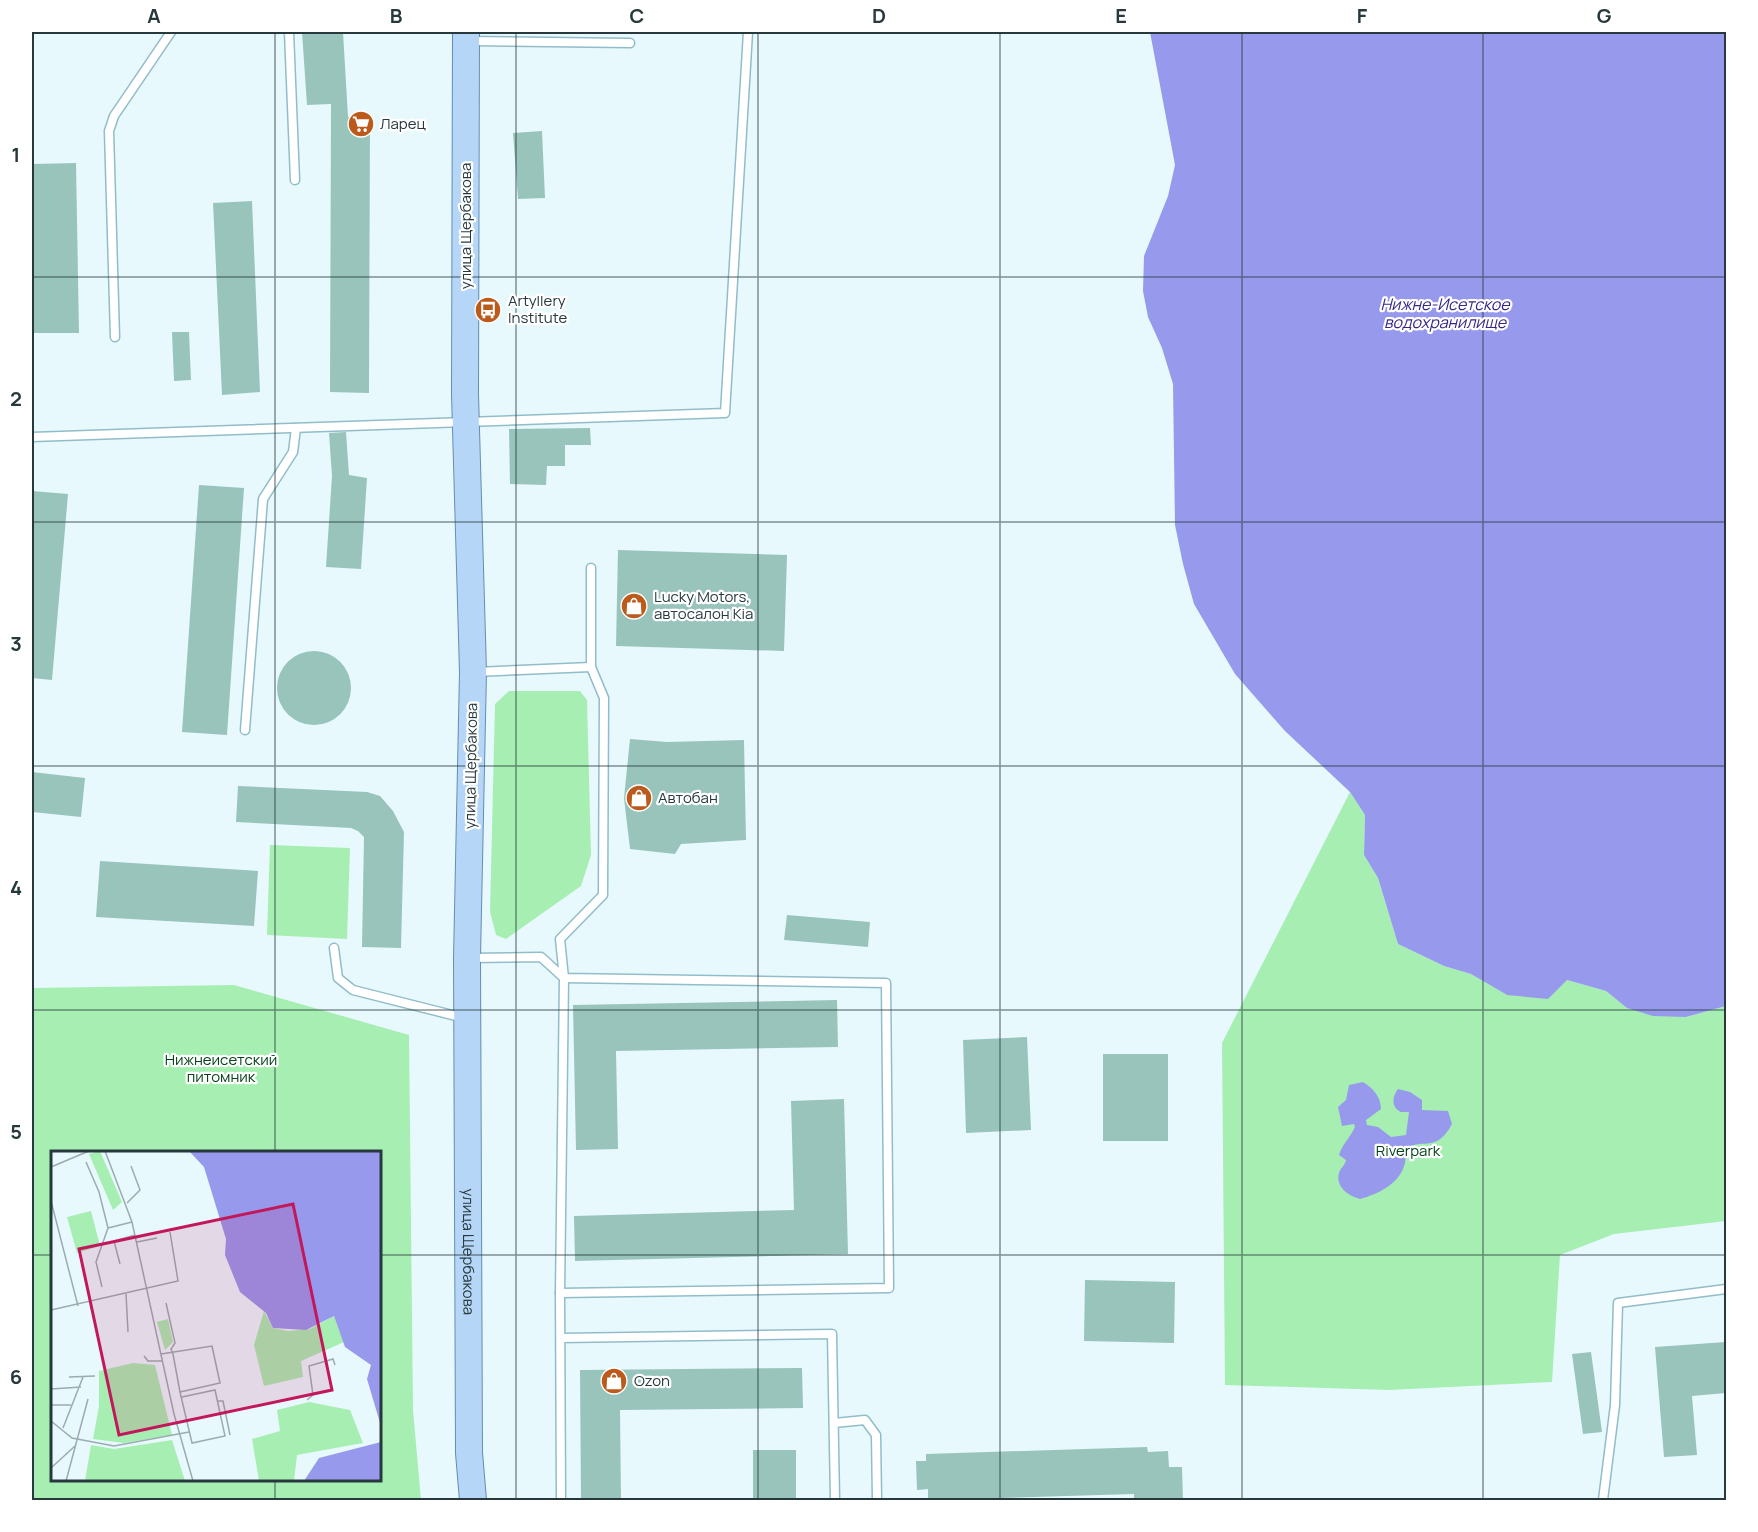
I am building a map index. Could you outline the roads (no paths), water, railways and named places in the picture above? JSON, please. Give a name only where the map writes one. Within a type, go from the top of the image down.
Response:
[{"type":"main road","name":"улица Щербакова","points":[[466,36],[466,421],[473,672],[467,958],[469,1441],[473,1500]]},
{"type":"lane","points":[[115,337],[109,131],[114,116],[171,32]]},
{"type":"lane","points":[[289,32],[295,180]]},
{"type":"lane","points":[[32,437],[725,413],[748,32]]},
{"type":"lane","points":[[466,36],[630,43]]},
{"type":"lane","points":[[245,730],[263,500],[293,452],[296,428]]},
{"type":"lane","points":[[561,1500],[560,1293],[564,978],[560,939],[603,895],[604,698],[591,666],[591,568]]},
{"type":"lane","points":[[473,672],[591,666]]},
{"type":"lane","points":[[334,948],[338,978],[353,990],[467,1019]]},
{"type":"lane","points":[[467,958],[541,957],[564,978],[886,983],[889,1288],[560,1293]]},
{"type":"lane","points":[[1603,1500],[1615,1405],[1618,1303],[1726,1289]]},
{"type":"lane","points":[[561,1338],[832,1334],[835,1500]]},
{"type":"lane","points":[[834,1422],[865,1420],[876,1435],[877,1500]]},
{"type":"water","name":"Нижне-Исетское водохранилище","points":[[1150,32],[1726,32],[1726,1006],[1686,1017],[1653,1016],[1627,1008],[1606,991],[1567,980],[1548,999],[1507,995],[1471,974],[1444,966],[1398,944],[1378,878],[1364,855],[1365,815],[1350,792],[1285,731],[1235,674],[1194,604],[1183,564],[1175,525],[1173,384],[1162,348],[1148,317],[1143,291],[1144,256],[1168,196],[1175,165]]},
{"type":"water","points":[[1363,1082],[1376,1093],[1381,1105],[1381,1109],[1366,1120],[1367,1125],[1378,1127],[1391,1137],[1406,1135],[1409,1112],[1401,1112],[1394,1105],[1398,1089],[1410,1092],[1422,1100],[1422,1110],[1448,1111],[1452,1124],[1441,1139],[1406,1148],[1405,1163],[1398,1177],[1381,1191],[1360,1199],[1347,1193],[1339,1183],[1339,1173],[1346,1160],[1339,1155],[1355,1127],[1354,1124],[1342,1126],[1338,1107],[1346,1100],[1349,1085]]},
{"type":"place","name":"Ларец","points":[[361,124]]},
{"type":"place","name":"Artyllery Institute","points":[[488,310]]},
{"type":"place","name":"Lucky Motors, автосалон Kia","points":[[634,606]]},
{"type":"place","name":"Автобан","points":[[639,798]]},
{"type":"place","name":"Ozon","points":[[614,1381]]},
{"type":"park label","name":"Нижнеисетский питомник","points":[[221,1068]]},
{"type":"park label","name":"Riverpark","points":[[1408,1151]]}]
